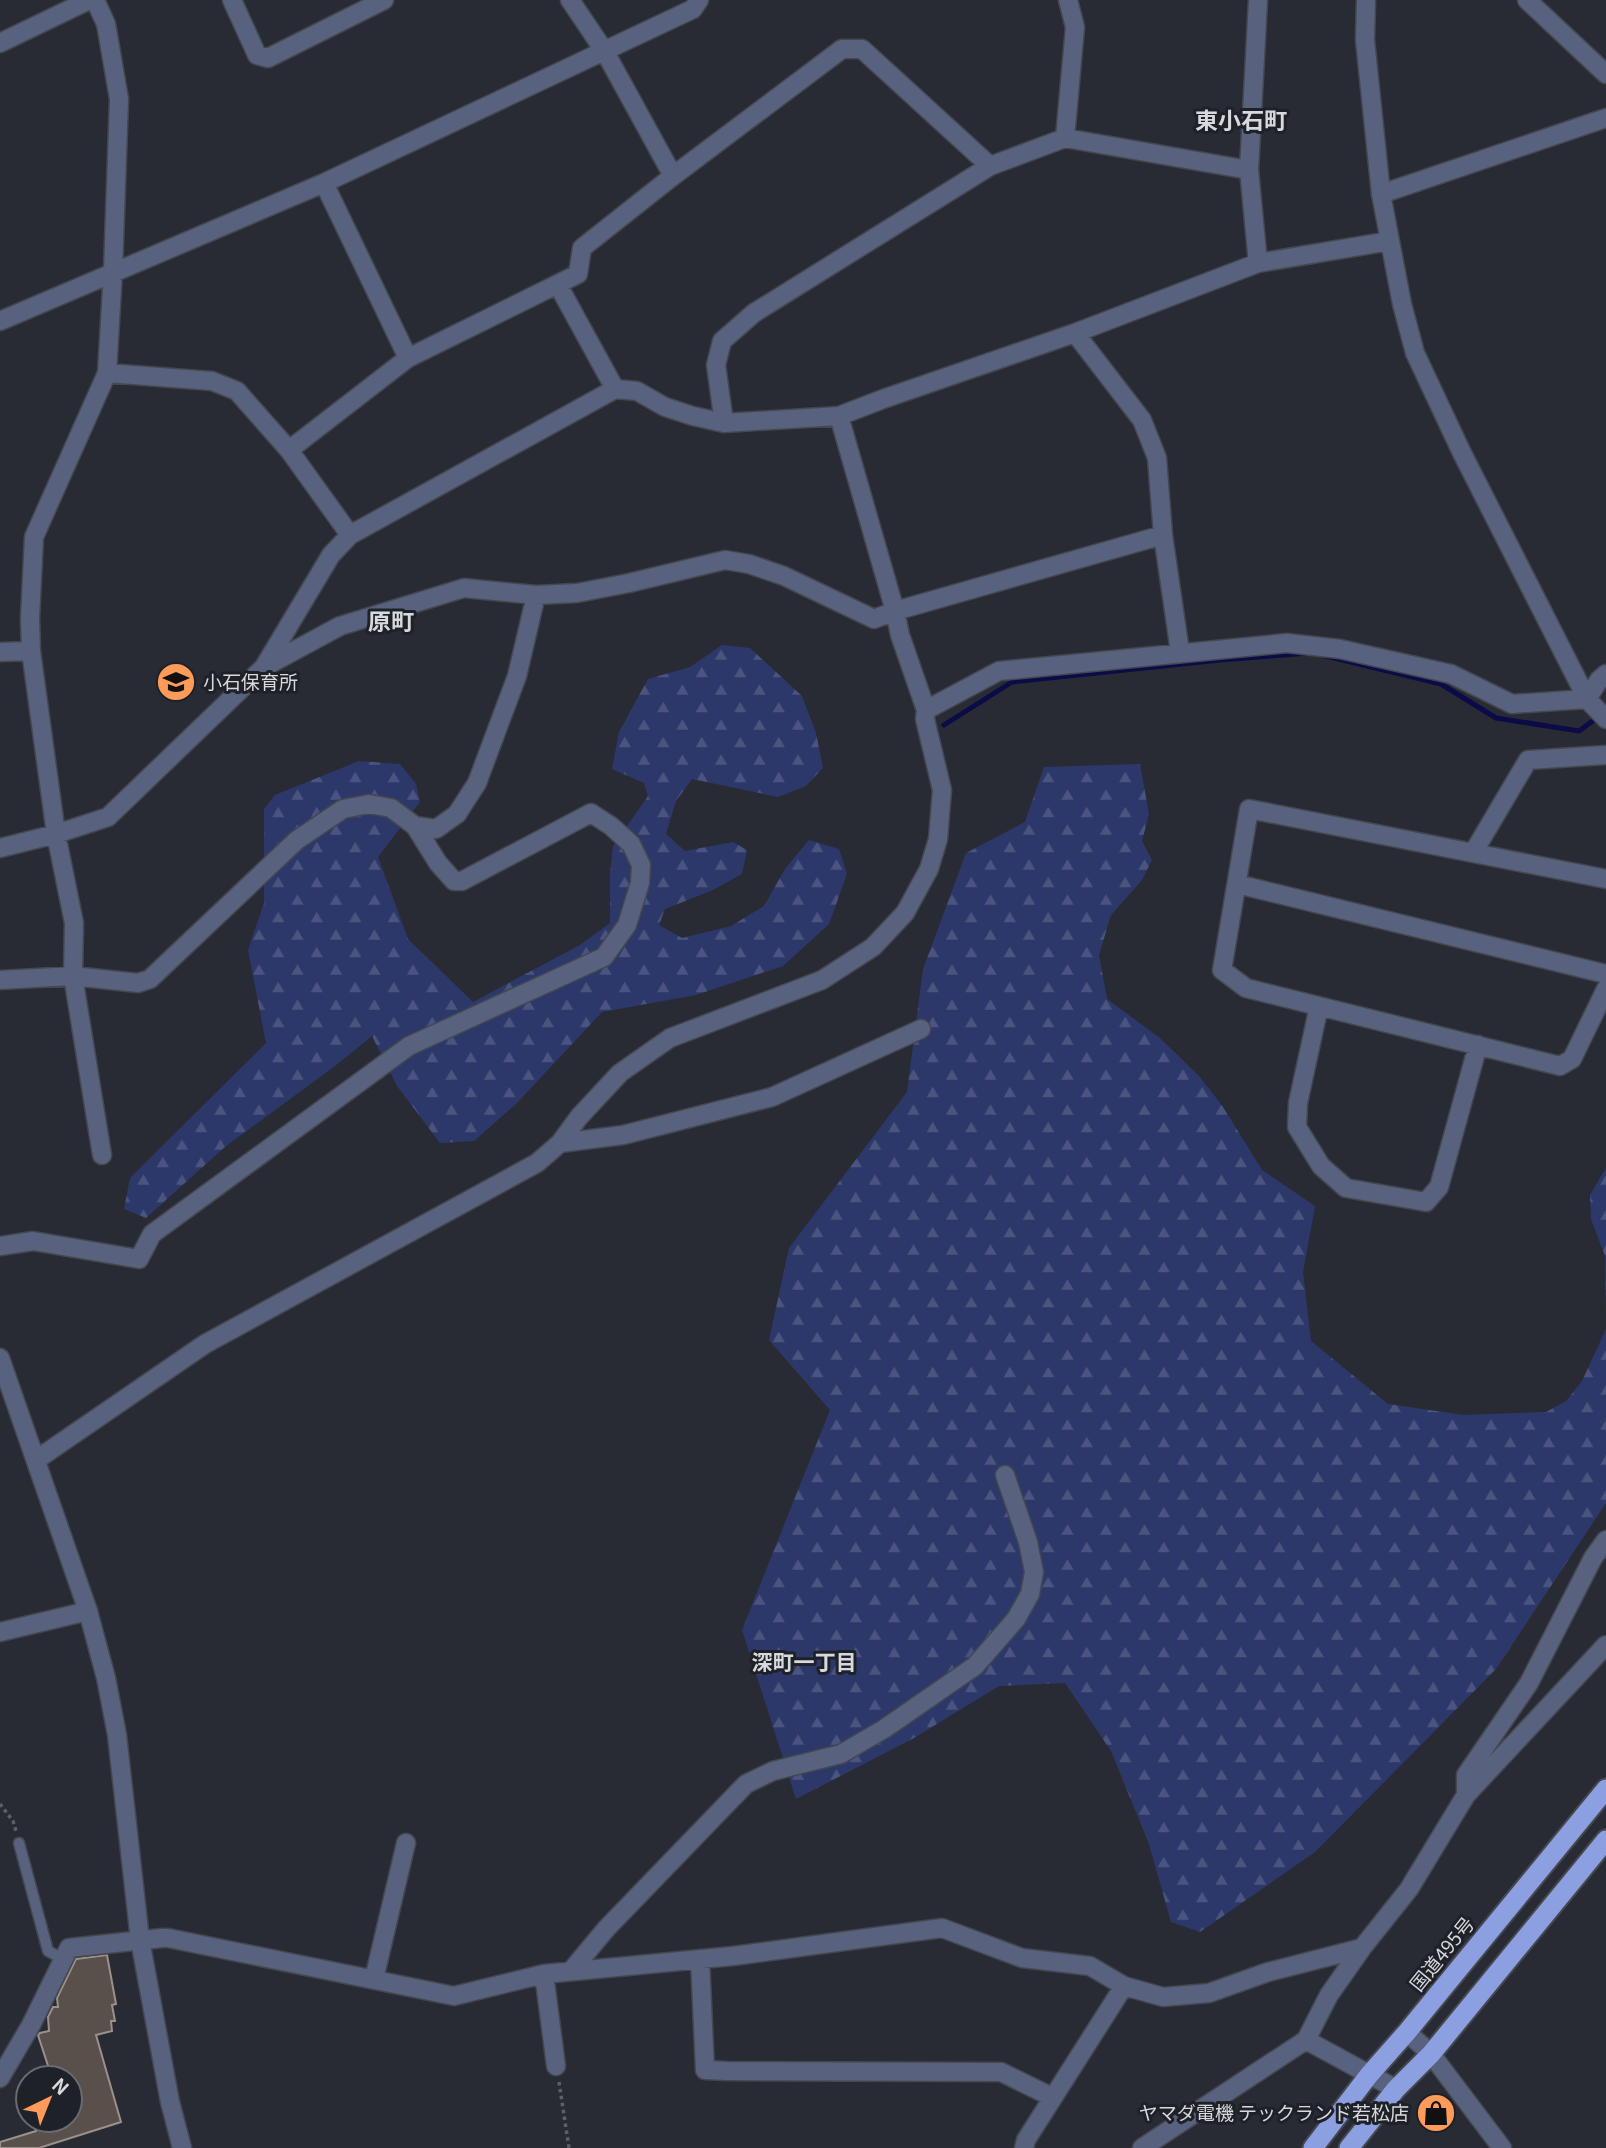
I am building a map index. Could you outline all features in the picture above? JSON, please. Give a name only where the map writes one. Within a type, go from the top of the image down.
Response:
[{"type":"highway","name":"国道495号","points":[[1313,2148],[1369,2075],[1606,1788]]},
{"type":"highway","points":[[1349,2148],[1396,2089],[1431,2054],[1606,1840]]},
{"type":"street","points":[[0,43],[89,0]]},
{"type":"street","points":[[95,0],[106,23],[119,99],[107,373],[34,537],[30,618],[31,651],[56,834],[74,923],[73,976],[102,1155]]},
{"type":"street","points":[[232,0],[257,55],[268,58],[384,0]]},
{"type":"street","points":[[570,0],[605,52],[673,176]]},
{"type":"street","points":[[0,321],[324,183],[605,52],[693,9],[699,0]]},
{"type":"street","points":[[1065,138],[1075,27],[1068,0]]},
{"type":"street","points":[[1258,0],[1249,170],[1258,263]]},
{"type":"street","points":[[1366,0],[1365,40],[1381,194],[1402,304],[1415,353],[1462,453],[1587,699],[1606,719]]},
{"type":"street","points":[[1527,0],[1606,74]]},
{"type":"street","points":[[289,450],[408,358],[578,274],[582,248],[842,49],[862,49],[990,166]]},
{"type":"street","points":[[1381,194],[1606,118]]},
{"type":"street","points":[[724,423],[716,365],[722,341],[754,313],[990,166],[1065,138],[1249,170]]},
{"type":"street","points":[[324,183],[408,358]]},
{"type":"street","points":[[0,848],[108,817],[264,667],[331,555],[350,535],[615,389],[637,391],[665,407],[724,423],[839,416],[1075,333],[1258,263],[1390,241]]},
{"type":"street","points":[[558,285],[615,389]]},
{"type":"street","points":[[1075,333],[1142,420],[1157,458],[1163,535],[1180,652]]},
{"type":"street","points":[[107,373],[212,381],[237,391],[289,450],[350,535]]},
{"type":"street","points":[[36,1460],[205,1344],[537,1163],[560,1143],[579,1116],[620,1073],[670,1038],[822,980],[873,947],[905,913],[929,869],[938,839],[943,790],[925,719],[926,710],[900,635],[839,416]]},
{"type":"street","points":[[264,667],[340,626],[464,588],[536,595],[576,593],[725,560],[749,564],[784,576],[874,619],[1163,535]]},
{"type":"street","points":[[415,826],[436,829],[457,814],[477,783],[517,676],[536,595]]},
{"type":"street","points":[[926,710],[999,671],[1287,643],[1340,649],[1451,674],[1512,704],[1587,699]]},
{"type":"street","points":[[0,652],[31,651]]},
{"type":"street","points":[[1587,699],[1606,674]]},
{"type":"street","points":[[1473,853],[1528,760],[1606,755]]},
{"type":"street","points":[[0,980],[73,976],[138,983],[150,979],[297,840],[343,809],[369,804],[391,808],[415,826],[438,863],[454,881],[462,881],[591,813],[631,844],[642,865],[640,883],[627,925],[604,957],[409,1046],[152,1234],[139,1259],[33,1241],[0,1246]]},
{"type":"street","points":[[1606,879],[1249,809],[1222,970],[1246,988],[1560,1066],[1572,1059],[1606,989]]},
{"type":"street","points":[[1237,884],[1606,974]]},
{"type":"street","points":[[1319,1006],[1298,1103],[1297,1127],[1321,1166],[1346,1188],[1426,1202],[1439,1187],[1478,1045]]},
{"type":"street","points":[[560,1143],[623,1135],[772,1097],[921,1029]]},
{"type":"street","points":[[0,1358],[88,1611],[106,1678],[117,1735],[140,1940],[181,2148]]},
{"type":"street","points":[[571,1971],[606,1929],[746,1784],[773,1771],[841,1754],[874,1735],[975,1665],[1016,1619],[1030,1594],[1034,1572],[1028,1542],[1005,1475]]},
{"type":"street","points":[[1466,1795],[1466,1775],[1528,1683],[1593,1558],[1606,1540]]},
{"type":"street","points":[[0,1632],[88,1611]]},
{"type":"street","points":[[1142,2148],[1306,2040],[1329,1995],[1409,1889],[1466,1795],[1606,1645]]},
{"type":"street","points":[[374,1979],[406,1843]]},
{"type":"street","points":[[0,2078],[31,2025],[69,1948],[140,1940],[168,1938],[454,1996],[544,1974],[700,1959],[942,1928],[1022,1958],[1090,1966],[1124,1986],[1163,1997],[1209,1993],[1268,1972],[1362,1948]]},
{"type":"street","points":[[700,1959],[705,2070],[1001,2072],[1052,2097]]},
{"type":"street","points":[[544,1974],[556,2066]]},
{"type":"street","points":[[1024,2148],[1052,2097],[1124,1986]]},
{"type":"street","points":[[1407,2032],[1431,2054],[1502,2148]]},
{"type":"street","points":[[1306,2040],[1396,2089]]},
{"type":"lane","points":[[19,1843],[48,1951],[63,1959]]},
{"type":"path","points":[[0,1804],[13,1821],[19,1843]]},
{"type":"path","points":[[556,2066],[569,2148]]},
{"type":"green space","points":[[722,645],[750,648],[802,696],[816,733],[823,768],[806,786],[778,797],[692,779],[676,801],[666,834],[685,851],[733,842],[747,850],[742,874],[713,890],[665,909],[659,925],[682,938],[731,926],[764,906],[785,869],[809,840],[839,849],[847,874],[829,924],[783,966],[696,995],[602,1012],[517,1103],[474,1141],[440,1143],[397,1086],[372,1036],[226,1146],[146,1218],[124,1209],[130,1178],[266,1043],[248,950],[264,903],[264,809],[275,795],[359,761],[400,764],[416,784],[420,802],[378,857],[408,939],[473,1002],[580,945],[610,923],[613,846],[648,796],[644,783],[612,769],[619,732],[648,679],[690,667]]},
{"type":"green space","points":[[1140,764],[1149,814],[1142,841],[1152,860],[1142,880],[1111,915],[1099,955],[1107,999],[1160,1038],[1200,1077],[1223,1107],[1262,1170],[1315,1206],[1303,1272],[1311,1341],[1388,1404],[1464,1415],[1546,1412],[1566,1401],[1582,1381],[1606,1329],[1606,1503],[1496,1669],[1315,1852],[1200,1932],[1171,1922],[1149,1844],[1111,1751],[1065,1683],[999,1686],[914,1738],[796,1799],[742,1630],[830,1410],[769,1340],[789,1248],[907,1092],[923,969],[966,853],[1025,822],[1044,767]]},
{"type":"green space","points":[[1606,1168],[1606,1313],[1605,1256],[1591,1219],[1590,1195]]},
{"type":"building","points":[[107,1955],[116,2004],[112,2005],[115,2021],[111,2021],[112,2031],[96,2035],[121,2122],[84,2134],[84,2064],[47,2064],[38,2035],[49,2031],[48,2017],[53,2007],[58,2007],[57,1998],[76,1959]]},
{"type":"building","points":[[26,2134],[83,2134],[39,2148],[0,2148],[0,2142]]},
{"type":"waterway","points":[[944,725],[1012,682],[1309,653]]},
{"type":"waterway","points":[[1322,655],[1441,684],[1496,718],[1579,731],[1598,717]]},
{"type":"place","name":"小石保育所","points":[[176,682]]},
{"type":"place","name":"ヤマダ電機 テックランド若松店","points":[[1436,2113]]},
{"type":"district","name":"東小石町","points":[[1241,121]]},
{"type":"district","name":"原町","points":[[391,622]]},
{"type":"district","name":"深町一丁目","points":[[804,1663]]}]
